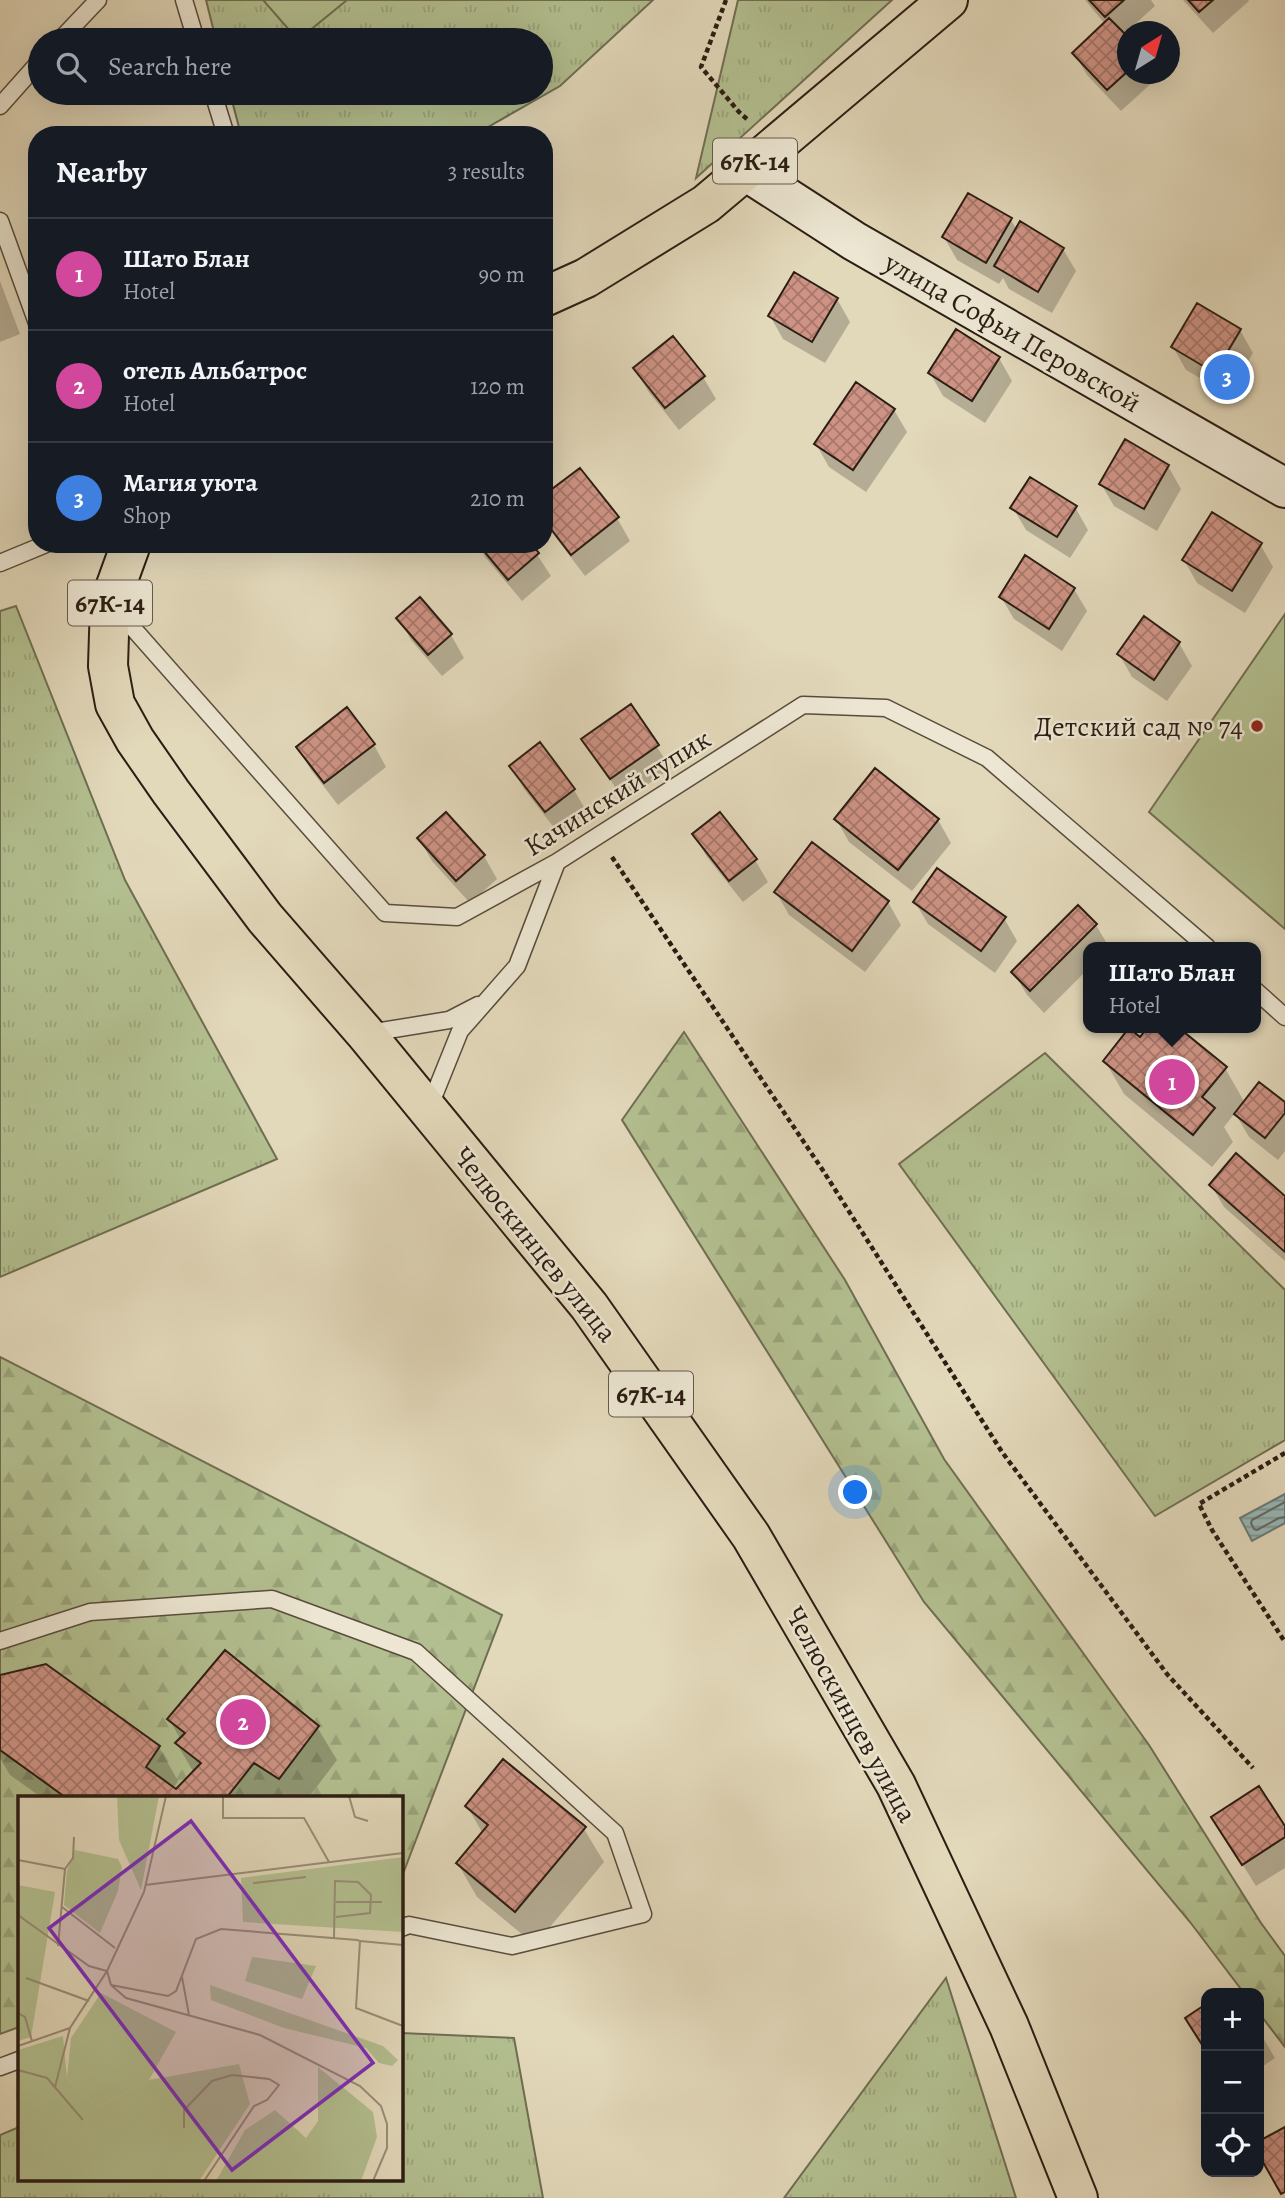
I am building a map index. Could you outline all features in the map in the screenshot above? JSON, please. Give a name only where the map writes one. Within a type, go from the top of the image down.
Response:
[{"type":"main road","name":"67К-14","points":[[553,293],[586,278],[706,204],[948,0]]},
{"type":"main road","name":"67К-14","points":[[110,602],[128,553]]},
{"type":"main road","name":"Челюскинцев улица","points":[[110,602],[108,666],[115,704],[135,740],[265,918],[365,1033],[589,1306],[751,1536],[895,1785],[1009,2026],[1078,2198]]},
{"type":"street","name":"улица Софьи Перовской","points":[[744,170],[854,241],[1285,488]]},
{"type":"lane","points":[[71,28],[98,0]]},
{"type":"lane","points":[[184,0],[192,28]]},
{"type":"lane","points":[[0,106],[28,74]]},
{"type":"lane","points":[[217,105],[223,126]]},
{"type":"lane","points":[[0,221],[28,298]]},
{"type":"lane","points":[[0,564],[28,552]]},
{"type":"lane","name":"Качинский тупик","points":[[110,602],[385,912],[457,917],[557,862],[803,705],[886,708],[987,758],[1201,942]]},
{"type":"lane","points":[[428,1110],[460,1031],[517,966],[557,862]]},
{"type":"lane","points":[[1261,995],[1285,1017]]},
{"type":"lane","points":[[365,1033],[449,1020],[487,1000]]},
{"type":"lane","points":[[0,1641],[90,1612],[272,1599],[416,1652],[615,1833],[643,1914],[512,1946],[409,1924],[402,1927]]},
{"type":"lane","points":[[0,2067],[18,2060]]},
{"type":"path","points":[[726,0],[701,67],[739,112],[776,143]]},
{"type":"path","points":[[598,836],[822,1169],[1002,1452],[1167,1674],[1253,1768]]},
{"type":"path","points":[[1285,1454],[1199,1504],[1212,1530],[1285,1642]]},
{"type":"green space","points":[[206,0],[653,0],[553,90],[553,28],[213,28]]},
{"type":"green space","points":[[263,0],[347,0],[313,28],[288,28]]},
{"type":"green space","points":[[738,0],[892,0],[696,178]]},
{"type":"green space","points":[[233,105],[527,105],[490,126],[239,126]]},
{"type":"green space","points":[[16,606],[125,880],[277,1159],[0,1277],[0,611]]},
{"type":"green space","name":"Детский сад № 74","points":[[1285,614],[1285,929],[1149,812]]},
{"type":"green space","points":[[684,1032],[845,1280],[944,1459],[1149,1745],[1261,1923],[1285,1956],[1285,2047],[1264,2020],[1264,1988],[1240,1988],[1190,1922],[924,1602],[622,1120]]},
{"type":"green space","points":[[1045,1053],[1285,1290],[1285,1440],[1155,1516],[899,1164]]},
{"type":"green space","points":[[0,1357],[502,1615],[402,1876],[402,1796],[18,1796],[18,2027],[0,2034]]},
{"type":"green space","points":[[946,1978],[1016,2198],[784,2198]]},
{"type":"green space","points":[[402,2033],[514,2038],[543,2198],[0,2198],[0,2135],[18,2127],[18,2180],[402,2180]]},
{"type":"water","points":[[1285,1494],[1285,1523],[1252,1541],[1240,1518]]},
{"type":"building","points":[[1089,0],[1124,0],[1105,17]]},
{"type":"building","points":[[1188,0],[1213,0],[1199,12]]},
{"type":"building","points":[[1109,18],[1117,26],[1117,81],[1107,90],[1072,53]]},
{"type":"building","points":[[968,193],[1012,218],[986,263],[942,237]]},
{"type":"building","points":[[1020,221],[1064,248],[1038,292],[994,266]]},
{"type":"building","points":[[794,272],[838,298],[812,342],[768,316]]},
{"type":"building","points":[[1197,303],[1241,329],[1215,373],[1171,347]]},
{"type":"building","points":[[956,329],[1000,357],[972,401],[928,373]]},
{"type":"building","points":[[673,336],[705,376],[665,408],[633,368]]},
{"type":"building","points":[[856,382],[895,409],[853,470],[814,444]]},
{"type":"building","points":[[1125,439],[1169,465],[1144,509],[1099,484]]},
{"type":"building","points":[[580,468],[619,517],[571,555],[553,532],[553,488]]},
{"type":"building","points":[[1030,477],[1077,506],[1057,537],[1010,508]]},
{"type":"building","points":[[1212,512],[1262,543],[1232,591],[1182,560]]},
{"type":"building","points":[[486,553],[539,553],[508,580]]},
{"type":"building","points":[[1025,555],[1075,588],[1049,629],[999,597]]},
{"type":"building","points":[[420,597],[452,634],[428,655],[396,618]]},
{"type":"building","points":[[1144,616],[1180,642],[1154,680],[1117,654]]},
{"type":"building","points":[[631,704],[659,745],[610,779],[581,739]]},
{"type":"building","points":[[347,707],[375,744],[324,783],[296,747]]},
{"type":"building","points":[[540,742],[575,789],[545,812],[509,766]]},
{"type":"building","points":[[875,768],[939,819],[898,870],[834,819]]},
{"type":"building","points":[[446,812],[485,855],[456,881],[417,838]]},
{"type":"building","points":[[720,812],[757,859],[729,881],[692,834]]},
{"type":"building","points":[[812,842],[889,901],[852,951],[774,892]]},
{"type":"building","points":[[937,868],[1006,917],[981,951],[913,902]]},
{"type":"building","points":[[1078,905],[1097,924],[1030,991],[1011,972]]},
{"type":"building","points":[[1125,1033],[1135,1033],[1140,1037],[1143,1033],[1185,1033],[1227,1067],[1202,1097],[1215,1108],[1193,1135],[1103,1061]]},
{"type":"building","points":[[1259,1082],[1285,1102],[1285,1113],[1265,1138],[1234,1114]]},
{"type":"building","points":[[1236,1153],[1285,1196],[1285,1252],[1209,1185]]},
{"type":"building","points":[[225,1650],[319,1726],[279,1779],[254,1763],[228,1796],[64,1796],[0,1750],[0,1675],[46,1664],[160,1746],[146,1767],[176,1789],[201,1763],[175,1743],[185,1733],[167,1719]]},
{"type":"building","points":[[503,1759],[586,1827],[515,1912],[456,1863],[488,1825],[465,1806]]},
{"type":"building","points":[[1259,1786],[1285,1826],[1285,1837],[1242,1865],[1211,1817]]},
{"type":"building","points":[[1201,2007],[1201,2043],[1185,2018]]},
{"type":"building","points":[[1285,2127],[1285,2192],[1281,2194],[1264,2164],[1264,2138]]},
{"type":"place","name":"Магия уюта","points":[[1227,377]]},
{"type":"place","name":"Детский сад № 74","points":[[1257,726]]},
{"type":"place","name":"Шато Блан","points":[[1172,1082]]},
{"type":"place","name":"отель Альбатрос","points":[[243,1722]]}]
